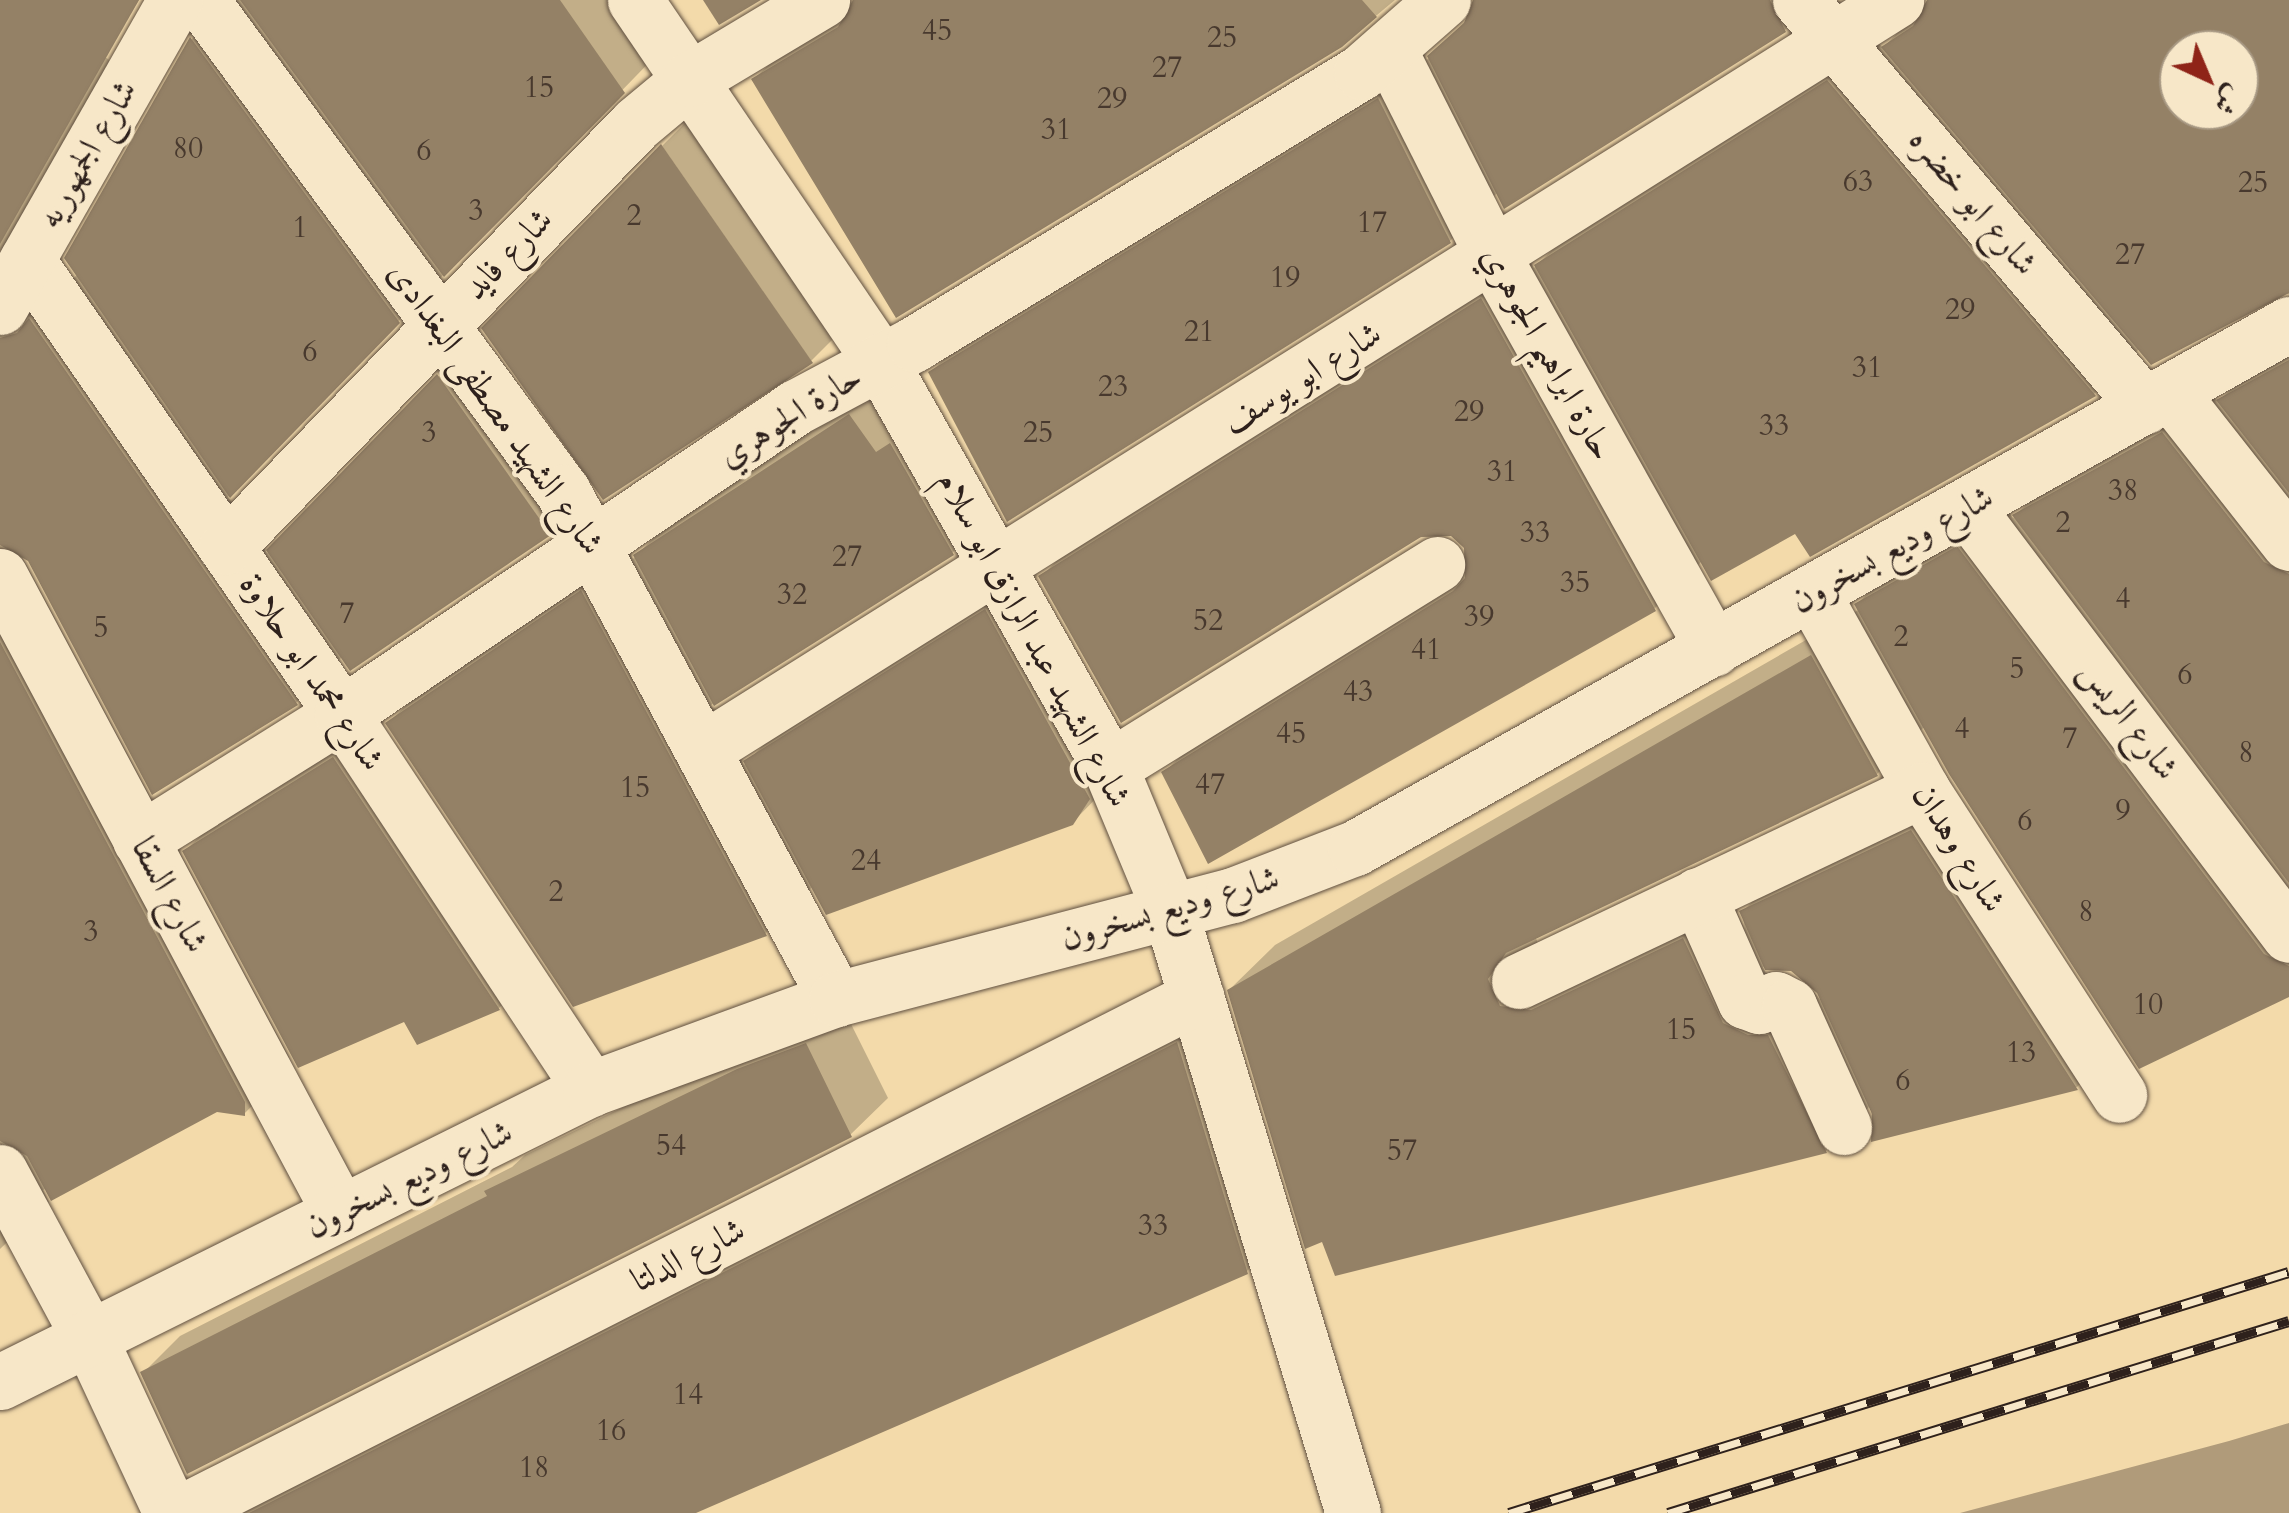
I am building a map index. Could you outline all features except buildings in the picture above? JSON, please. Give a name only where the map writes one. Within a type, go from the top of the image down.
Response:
[{"type":"street","name":"شارع الجمهوريه","points":[[0,308],[174,0]]},
{"type":"street","name":"شارع الشهيد مصطفى البغدادى","points":[[201,0],[440,325],[594,543],[836,999]]},
{"type":"street","name":"شارع الشهيد عبد الرازق ابو سلام","points":[[635,0],[880,361],[1110,767],[1170,911],[1353,1513]]},
{"type":"street","name":"شارع فايد","points":[[226,548],[612,148],[690,79],[822,0]]},
{"type":"street","name":"شارع ابو يوسف","points":[[704,749],[1494,258],[1818,19],[1896,0]]},
{"type":"street","name":"حارة ابراهيم الجوهري","points":[[1413,19],[1494,258],[1713,650]]},
{"type":"street","name":"حارة الجوهري","points":[[140,840],[342,714],[796,407],[880,361],[1413,19]]},
{"type":"street","name":"شارع ابو خضره","points":[[1818,19],[2289,544]]},
{"type":"street","name":"شارع محمد ابو حلاوة","points":[[27,260],[342,714],[590,1090]]},
{"type":"street","name":"شارع وديع بسخرون","points":[[0,1382],[590,1090],[836,999],[1170,911],[1355,848],[2289,324]]},
{"type":"street","name":"شارع الريس","points":[[1966,507],[2289,935]]},
{"type":"street","points":[[1110,767],[1437,564]]},
{"type":"street","name":"شارع السقا","points":[[0,576],[340,1213]]},
{"type":"street","name":"شارع وهدان","points":[[1812,593],[1922,790],[2119,1095]]},
{"type":"street","points":[[1519,980],[1922,790]]},
{"type":"street","points":[[1698,895],[1745,1001],[1759,1006],[1776,999],[1788,1006],[1844,1126]]},
{"type":"street","name":"شارع الدلتا","points":[[180,1513],[1196,997]]},
{"type":"street","points":[[0,1172],[89,1338],[171,1513]]},
{"type":"shaded area","points":[[2289,1423],[2289,1513],[1960,1513],[2229,1441]]},
{"type":"railway","points":[[1509,1513],[2289,1272]]},
{"type":"railway","points":[[1668,1513],[2289,1321]]}]
